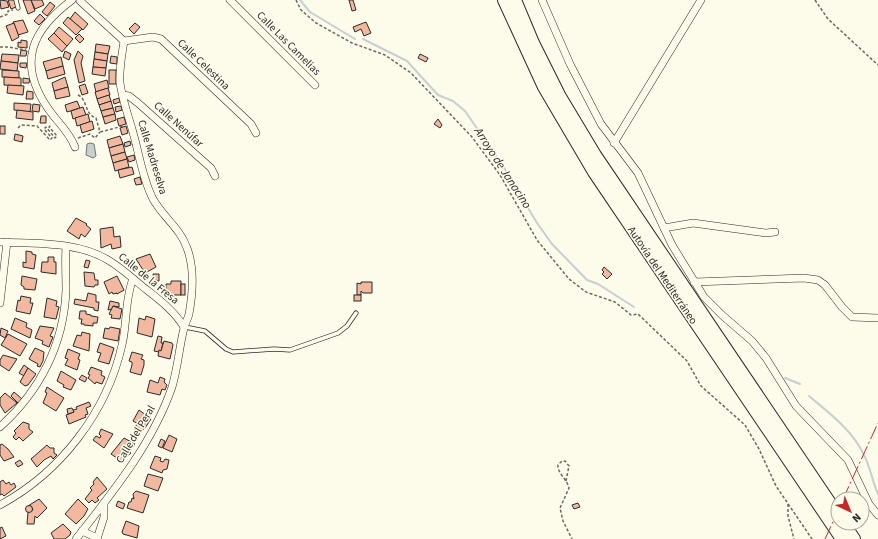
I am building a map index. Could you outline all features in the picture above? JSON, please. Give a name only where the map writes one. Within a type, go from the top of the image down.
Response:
[{"type":"highway","name":"Autovía del Mediterráneo","points":[[504,0],[544,87],[594,172],[842,539]]},
{"type":"highway","name":"Autovía del Mediterráneo","points":[[515,0],[559,95],[595,155],[830,503]]},
{"type":"street","points":[[75,147],[65,130],[47,108],[38,90],[32,64],[35,40],[45,26],[72,0],[77,2],[81,0],[124,41]]},
{"type":"street","name":"Calle Las Camelias","points":[[230,0],[315,85]]},
{"type":"street","points":[[542,0],[601,124],[638,174],[664,228],[694,282],[704,297],[722,316],[752,341],[766,358],[796,406],[848,460],[870,504],[878,515]]},
{"type":"street","points":[[614,143],[701,0]]},
{"type":"street","name":"Calle Celestina","points":[[124,41],[153,37],[165,41],[251,124],[256,133]]},
{"type":"street","name":"Calle Madreselva","points":[[124,41],[120,78],[123,95],[151,194],[158,207],[179,231],[190,256],[192,287],[189,314],[184,326]]},
{"type":"street","name":"Calle Nenúfar","points":[[123,95],[129,96],[138,103],[211,168],[215,176]]},
{"type":"street","points":[[664,228],[694,222],[766,233],[775,232]]},
{"type":"street","points":[[0,303],[4,242]]},
{"type":"street","name":"Calle de la Fresa","points":[[4,242],[66,247],[85,250],[101,256],[134,279],[171,310],[184,326]]},
{"type":"street","points":[[0,427],[32,392],[44,373],[53,353],[60,330],[65,300],[66,247]]},
{"type":"street","points":[[694,282],[804,278],[818,280],[825,285],[852,317],[878,318]]},
{"type":"street","points":[[0,505],[31,485],[49,469],[76,441],[96,412],[108,388],[119,359],[134,279]]},
{"type":"street","name":"Calle del Peral","points":[[76,539],[104,503],[134,459],[164,408],[176,375],[184,326]]},
{"type":"street","points":[[82,531],[97,538],[104,518],[104,503]]},
{"type":"lane","points":[[16,0],[18,8]]},
{"type":"lane","points":[[184,326],[205,331],[226,349],[233,352],[274,349],[290,350],[338,333],[347,326],[356,313]]},
{"type":"path","points":[[296,0],[301,10],[316,23],[352,43],[385,55],[411,73],[431,96],[468,131],[500,175],[537,240],[569,279],[586,292],[615,302],[632,315],[638,314],[687,361],[701,386],[745,425],[759,449],[776,486],[812,539]]},
{"type":"path","points":[[815,0],[828,19],[878,65]]},
{"type":"path","points":[[0,16],[18,8]]},
{"type":"path","points":[[0,47],[33,50]]},
{"type":"path","points":[[78,95],[83,97],[89,114],[96,118],[100,132]]},
{"type":"path","points":[[72,140],[90,134],[95,138],[100,132],[131,124]]},
{"type":"path","points":[[18,128],[21,125],[37,126],[50,140],[52,138],[44,129],[46,127],[55,138],[57,136],[49,127],[51,125],[60,134],[65,130]]},
{"type":"path","points":[[566,480],[557,468],[558,464],[562,461],[566,461],[569,466],[566,480],[568,491],[562,500],[560,508],[563,521],[572,539]]},
{"type":"path","points":[[788,504],[788,516],[794,539]]},
{"type":"shaded area","points":[[87,144],[94,144],[96,156],[93,158],[86,155]]},
{"type":"building","points":[[0,0],[7,1],[9,7],[1,9]]},
{"type":"building","points":[[8,0],[14,0],[16,7],[11,9]]},
{"type":"building","points":[[23,0],[31,0],[35,11],[28,14]]},
{"type":"building","points":[[31,0],[42,0],[44,5],[35,9]]},
{"type":"building","points":[[349,0],[353,0],[356,10],[352,11]]},
{"type":"building","points":[[50,2],[55,6],[47,16],[42,12]]},
{"type":"building","points":[[75,12],[88,24],[83,30],[70,19]]},
{"type":"building","points":[[40,14],[45,19],[39,25],[34,21]]},
{"type":"building","points":[[68,17],[82,29],[76,35],[63,23]]},
{"type":"building","points":[[23,20],[28,32],[18,35],[13,22]]},
{"type":"building","points":[[366,22],[371,33],[364,36],[361,29],[355,32],[353,27]]},
{"type":"building","points":[[14,23],[19,37],[12,41],[6,26]]},
{"type":"building","points":[[135,23],[140,27],[134,34],[129,29]]},
{"type":"building","points":[[59,27],[73,39],[67,46],[54,33]]},
{"type":"building","points":[[54,33],[67,46],[62,52],[48,39]]},
{"type":"building","points":[[79,34],[84,39],[80,43],[75,38]]},
{"type":"building","points":[[21,40],[27,41],[27,48],[18,47],[18,42],[21,43]]},
{"type":"building","points":[[96,44],[110,46],[108,54],[95,52]]},
{"type":"building","points":[[21,50],[27,51],[26,56],[20,56]]},
{"type":"building","points":[[65,51],[71,54],[69,60],[63,57]]},
{"type":"building","points":[[78,51],[83,56],[81,63],[85,81],[79,83],[74,60]]},
{"type":"building","points":[[95,52],[108,54],[107,61],[94,59]]},
{"type":"building","points":[[2,54],[19,55],[18,63],[1,61]]},
{"type":"building","points":[[420,54],[428,58],[426,62],[418,58]]},
{"type":"building","points":[[111,56],[117,57],[117,64],[110,63]]},
{"type":"building","points":[[61,57],[63,66],[46,71],[43,62]]},
{"type":"building","points":[[94,59],[107,61],[106,68],[93,67]]},
{"type":"building","points":[[1,61],[18,63],[17,71],[0,69]]},
{"type":"building","points":[[20,63],[27,63],[26,68],[20,67]]},
{"type":"building","points":[[63,66],[65,74],[48,79],[46,71]]},
{"type":"building","points":[[93,67],[106,68],[105,76],[92,74]]},
{"type":"building","points":[[2,70],[19,71],[19,78],[2,77]]},
{"type":"building","points":[[109,70],[116,70],[116,84],[109,84]]},
{"type":"building","points":[[4,77],[21,78],[21,86],[4,85]]},
{"type":"building","points":[[65,77],[68,87],[54,91],[52,83]]},
{"type":"building","points":[[23,78],[30,79],[29,83],[23,83]]},
{"type":"building","points":[[107,80],[109,88],[96,92],[94,84]]},
{"type":"building","points":[[85,84],[88,93],[82,95],[79,86]]},
{"type":"building","points":[[8,85],[24,86],[23,95],[7,93]]},
{"type":"building","points":[[68,87],[70,96],[56,99],[54,91]]},
{"type":"building","points":[[108,88],[110,95],[97,99],[95,92]]},
{"type":"building","points":[[27,91],[33,92],[33,99],[26,99]]},
{"type":"building","points":[[109,95],[111,101],[99,105],[97,99]]},
{"type":"building","points":[[119,98],[120,102],[114,104],[113,100]]},
{"type":"building","points":[[77,101],[80,108],[67,112],[65,105]]},
{"type":"building","points":[[111,101],[113,108],[101,111],[99,105]]},
{"type":"building","points":[[14,103],[31,104],[30,112],[14,110]]},
{"type":"building","points":[[33,104],[40,105],[39,112],[32,111]]},
{"type":"building","points":[[121,106],[122,110],[116,112],[115,107]]},
{"type":"building","points":[[83,107],[86,115],[73,119],[71,111]]},
{"type":"building","points":[[113,108],[115,114],[103,117],[101,111]]},
{"type":"building","points":[[17,110],[33,112],[33,120],[16,118]]},
{"type":"building","points":[[88,114],[90,122],[77,126],[75,118]]},
{"type":"building","points":[[115,114],[116,120],[105,124],[103,117]]},
{"type":"building","points":[[41,116],[46,116],[46,123],[40,123]]},
{"type":"building","points":[[124,117],[126,124],[119,126],[117,119]]},
{"type":"building","points":[[438,119],[442,125],[440,128],[434,124]]},
{"type":"building","points":[[92,121],[94,129],[82,133],[80,125]]},
{"type":"building","points":[[0,126],[5,126],[5,134],[0,134]]},
{"type":"building","points":[[126,126],[128,133],[122,135],[120,128]]},
{"type":"building","points":[[15,134],[23,136],[22,142],[14,140]]},
{"type":"building","points":[[120,136],[123,144],[109,148],[107,140]]},
{"type":"building","points":[[130,141],[131,145],[125,147],[124,143]]},
{"type":"building","points":[[123,144],[125,152],[111,156],[109,148]]},
{"type":"building","points":[[125,152],[127,159],[113,163],[111,156]]},
{"type":"building","points":[[134,155],[135,160],[129,162],[127,157]]},
{"type":"building","points":[[127,159],[129,167],[115,171],[113,163]]},
{"type":"building","points":[[132,167],[134,174],[120,178],[118,170]]},
{"type":"building","points":[[140,177],[142,184],[136,185],[134,179]]},
{"type":"building","points":[[76,218],[87,224],[86,225],[91,229],[85,237],[81,234],[79,239],[67,231]]},
{"type":"building","points":[[113,227],[114,237],[120,236],[121,247],[112,249],[111,244],[101,248],[100,229]]},
{"type":"building","points":[[26,251],[32,252],[32,254],[36,255],[34,269],[23,267],[23,262],[26,263]]},
{"type":"building","points":[[150,254],[156,267],[145,273],[136,259]]},
{"type":"building","points":[[48,257],[54,257],[54,262],[56,262],[56,274],[41,272],[42,262],[48,262]]},
{"type":"building","points":[[86,260],[90,261],[88,268],[84,267]]},
{"type":"building","points":[[604,267],[612,274],[607,279],[602,274],[604,272],[602,270]]},
{"type":"building","points":[[84,272],[94,273],[95,280],[98,280],[98,285],[95,285],[94,287],[85,286]]},
{"type":"building","points":[[153,274],[159,274],[159,281],[154,281]]},
{"type":"building","points":[[22,276],[37,279],[35,290],[24,289],[21,285]]},
{"type":"building","points":[[117,276],[124,290],[117,294],[113,294],[112,292],[109,294],[104,282]]},
{"type":"building","points":[[171,281],[181,281],[181,295],[166,295],[166,284],[171,284]]},
{"type":"building","points":[[361,282],[372,282],[372,293],[363,293],[361,291],[361,295],[357,295],[357,283],[361,284]]},
{"type":"building","points":[[181,284],[185,284],[185,295],[181,295]]},
{"type":"building","points":[[88,293],[96,295],[96,302],[99,302],[98,311],[94,310],[94,308],[74,304],[75,299],[86,301]]},
{"type":"building","points":[[354,295],[361,295],[361,301],[354,301]]},
{"type":"building","points":[[21,296],[31,298],[30,303],[33,303],[30,314],[16,311],[18,300],[20,301]]},
{"type":"building","points":[[47,298],[57,301],[56,306],[59,307],[56,319],[44,317]]},
{"type":"building","points":[[110,301],[119,303],[119,307],[113,306],[112,309],[108,310]]},
{"type":"building","points":[[113,306],[122,309],[120,319],[111,318],[112,315],[109,314]]},
{"type":"building","points":[[80,311],[86,311],[86,314],[98,317],[97,323],[93,323],[93,326],[81,324],[82,319],[79,319]]},
{"type":"building","points":[[146,316],[155,319],[152,337],[137,333],[139,318],[145,320]]},
{"type":"building","points":[[15,318],[27,323],[26,327],[32,330],[30,338],[11,329]]},
{"type":"building","points":[[40,326],[54,328],[50,336],[53,337],[49,347],[42,344],[43,341],[35,338]]},
{"type":"building","points":[[110,327],[120,329],[118,341],[103,338],[105,328],[109,329]]},
{"type":"building","points":[[1,328],[8,331],[5,338],[0,335]]},
{"type":"building","points":[[82,332],[90,334],[89,351],[73,346],[77,335],[81,336]]},
{"type":"building","points":[[8,334],[27,344],[20,356],[1,345]]},
{"type":"building","points":[[158,336],[162,337],[161,343],[163,343],[161,351],[159,352],[154,351]]},
{"type":"building","points":[[164,341],[172,343],[173,345],[170,359],[158,356],[159,350],[161,351]]},
{"type":"building","points":[[100,343],[114,348],[109,364],[98,361],[101,353],[97,352]]},
{"type":"building","points":[[35,348],[44,352],[43,361],[40,367],[37,366],[38,364],[29,359]]},
{"type":"building","points":[[68,349],[80,354],[77,370],[65,365],[68,359],[65,358]]},
{"type":"building","points":[[132,352],[143,355],[141,359],[144,360],[144,365],[141,375],[130,372],[132,362],[129,361]]},
{"type":"building","points":[[3,355],[17,359],[9,371],[0,365],[0,360]]},
{"type":"building","points":[[24,365],[28,368],[24,376],[19,373]]},
{"type":"building","points":[[91,367],[102,371],[101,375],[105,377],[102,384],[96,382],[95,384],[88,378]]},
{"type":"building","points":[[28,368],[36,374],[28,385],[25,386],[20,382]]},
{"type":"building","points":[[61,371],[76,380],[71,390],[63,387],[64,385],[57,381]]},
{"type":"building","points":[[82,375],[87,378],[85,382],[79,379]]},
{"type":"building","points":[[160,377],[165,379],[164,382],[167,385],[165,390],[162,389],[160,395],[147,392],[150,380],[158,383]]},
{"type":"building","points":[[47,387],[64,398],[56,411],[43,403],[47,393],[45,392]]},
{"type":"building","points":[[14,392],[22,399],[18,403],[11,396]]},
{"type":"building","points":[[5,393],[17,403],[5,413],[0,405],[0,398]]},
{"type":"building","points":[[89,402],[91,406],[86,408],[88,414],[85,415],[86,417],[69,424],[66,415],[74,412],[73,410],[77,409],[76,407]]},
{"type":"building","points":[[72,408],[74,412],[68,414],[67,409]]},
{"type":"building","points":[[139,410],[151,419],[145,428],[133,421]]},
{"type":"building","points":[[23,422],[29,424],[29,429],[33,432],[23,441],[19,437],[16,440],[13,437],[16,433],[14,431]]},
{"type":"building","points":[[137,424],[144,428],[141,433],[134,429]]},
{"type":"building","points":[[101,429],[113,434],[104,448],[93,440],[96,436],[100,438],[101,436],[99,434]]},
{"type":"building","points":[[169,435],[177,439],[172,452],[163,448]]},
{"type":"building","points":[[124,438],[135,444],[129,451],[131,453],[121,461],[111,454]]},
{"type":"building","points":[[161,439],[165,441],[162,448],[158,446]]},
{"type":"building","points":[[2,444],[14,457],[4,461],[0,455],[0,445]]},
{"type":"building","points":[[47,445],[50,448],[54,448],[54,453],[57,455],[53,459],[51,456],[44,460],[37,467],[31,459]]},
{"type":"building","points":[[155,456],[161,458],[160,461],[163,462],[165,459],[169,460],[167,469],[163,470],[162,473],[150,468]]},
{"type":"building","points":[[20,460],[23,464],[18,467],[15,463]]},
{"type":"building","points":[[148,474],[163,478],[158,491],[144,486]]},
{"type":"building","points":[[97,477],[107,489],[97,498],[99,500],[95,503],[92,500],[89,503],[85,499],[92,490],[90,488],[94,484],[93,482]]},
{"type":"building","points":[[3,480],[6,484],[9,482],[11,485],[14,483],[16,487],[4,496],[2,494],[0,495],[0,482]]},
{"type":"building","points":[[136,491],[149,495],[143,513],[127,508],[132,498],[134,499],[133,494]]},
{"type":"building","points":[[39,499],[47,508],[37,518],[35,516],[34,524],[27,524],[28,512],[33,510],[31,506],[28,506]]},
{"type":"building","points":[[78,499],[88,509],[84,516],[76,524],[65,514]]},
{"type":"building","points":[[118,501],[125,504],[123,509],[116,506]]},
{"type":"building","points":[[578,503],[580,507],[574,509],[572,505]]},
{"type":"building","points":[[29,506],[32,509],[29,512],[26,509]]},
{"type":"building","points":[[126,521],[139,526],[137,538],[123,534],[122,532]]},
{"type":"building","points":[[63,524],[71,532],[70,535],[65,539],[54,539],[51,533]]},
{"type":"building","points":[[2,527],[6,536],[0,539],[0,528]]},
{"type":"waterway","name":"Arroyo de Janacino","points":[[300,0],[310,12],[355,39]]},
{"type":"waterway","name":"Arroyo de Janacino","points":[[363,39],[407,61],[438,95],[453,101],[465,111],[503,166],[537,223],[552,244],[587,280],[598,284],[634,307]]},
{"type":"waterway","name":"Arroyo de Janacino","points":[[785,378],[800,384]]},
{"type":"waterway","name":"Arroyo de Janacino","points":[[809,396],[832,415],[858,444],[865,458],[878,494]]},
{"type":"power","points":[[847,491],[878,423]]},
{"type":"power","points":[[825,539],[830,528]]}]
